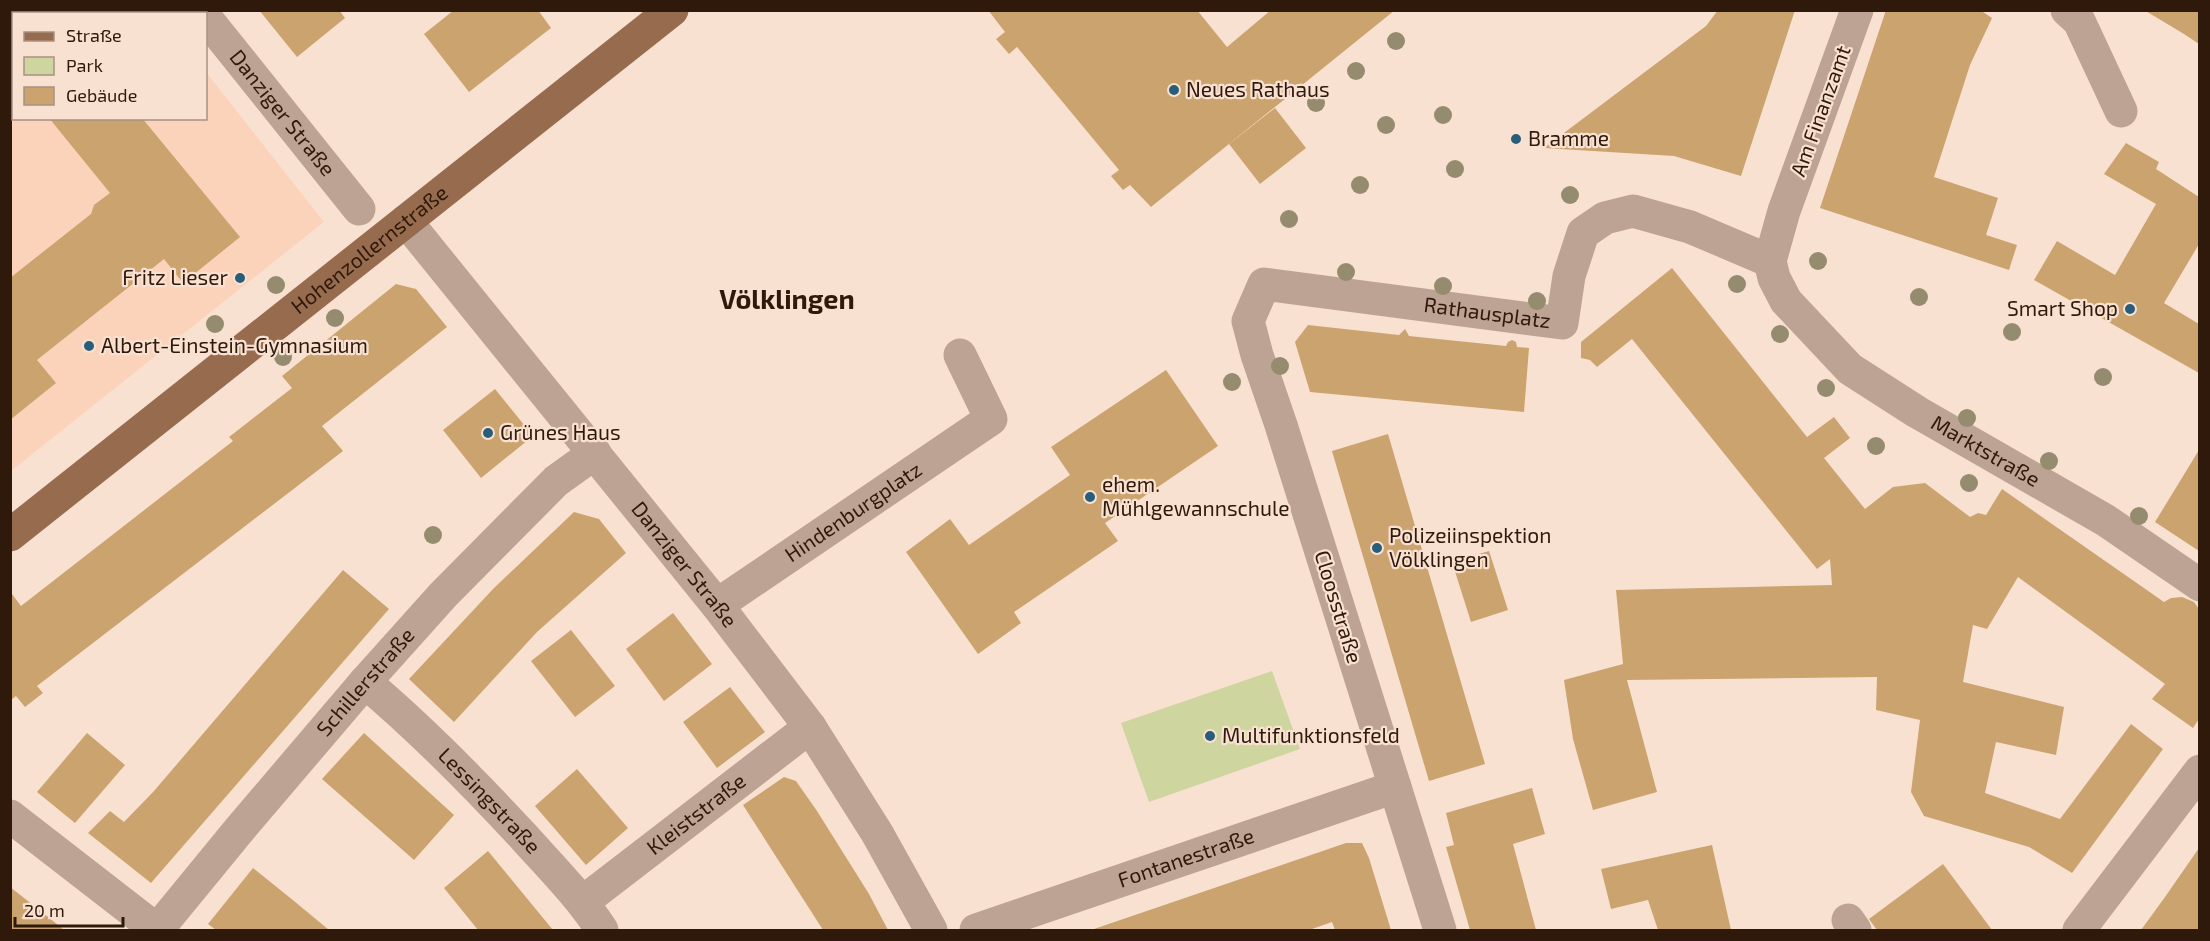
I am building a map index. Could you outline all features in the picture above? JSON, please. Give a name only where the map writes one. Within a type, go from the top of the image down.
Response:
[{"type":"main road","name":"Hohenzollernstraße","points":[[10,535],[672,10]]},
{"type":"street","name":"Am Finanzamt","points":[[1770,261],[1784,211],[1857,10]]},
{"type":"street","points":[[2067,10],[2079,21],[2121,111]]},
{"type":"street","name":"Danziger Straße","points":[[207,19],[359,209]]},
{"type":"street","name":"Rathausplatz","points":[[1264,284],[1562,323],[1569,276],[1583,233],[1605,218],[1633,211],[1690,227],[1770,261]]},
{"type":"street","name":"Danziger Straße","points":[[406,221],[717,605],[810,727],[877,833],[932,930]]},
{"type":"street","name":"Marktstraße","points":[[1770,261],[1774,278],[1786,301],[1850,369],[1917,412],[2105,520],[2199,585]]},
{"type":"street","name":"Cloosstraße","points":[[1264,284],[1248,321],[1257,355],[1281,424],[1440,930]]},
{"type":"street","name":"Hindenburgplatz","points":[[717,605],[991,419],[960,355]]},
{"type":"street","name":"Schillerstraße","points":[[157,930],[364,682],[443,595],[556,481],[595,453]]},
{"type":"street","name":"Lessingstraße","points":[[364,682],[403,714],[486,796],[584,901],[602,930]]},
{"type":"street","name":"Kleiststraße","points":[[584,901],[810,727]]},
{"type":"street","points":[[2079,930],[2199,771]]},
{"type":"street","name":"Fontanestraße","points":[[976,930],[1395,787]]},
{"type":"street","points":[[10,816],[157,930]]},
{"type":"shaded area","name":"Albert-Einstein-Gymnasium","points":[[11,11],[157,11],[12,12],[12,120],[207,120],[207,73],[324,222],[11,471]]},
{"type":"green space","name":"Multifunktionsfeld","points":[[1272,671],[1300,749],[1149,802],[1121,723]]},
{"type":"building","points":[[10,10],[60,10],[61,12],[12,12],[12,74],[10,72]]},
{"type":"building","points":[[259,10],[339,10],[345,18],[297,57]]},
{"type":"building","points":[[454,10],[538,10],[551,28],[469,92],[424,34]]},
{"type":"building","name":"Neues Rathaus","points":[[988,10],[1197,10],[1227,47],[1271,10],[1395,10],[1151,207],[1130,185],[1123,190],[1111,176],[1119,170],[1017,47],[1009,54],[996,39],[1005,32]]},
{"type":"building","points":[[1718,10],[1795,10],[1741,176],[1674,156],[1544,148],[1706,26]]},
{"type":"building","points":[[1886,10],[1980,10],[1992,18],[1970,65],[1934,177],[1998,198],[1986,235],[2017,245],[2009,270],[1820,208]]},
{"type":"building","points":[[2144,10],[2199,10],[2199,44],[2184,34]]},
{"type":"building","points":[[1275,108],[1306,148],[1260,184],[1229,144]]},
{"type":"building","name":"Albert-Einstein-Gymnasium","points":[[51,120],[144,120],[240,237],[183,283],[164,259],[37,360],[56,383],[10,420],[10,278],[91,214],[94,205],[110,193]]},
{"type":"building","points":[[2126,143],[2159,162],[2156,169],[2199,197],[2199,244],[2164,303],[2199,324],[2199,373],[2034,280],[2057,241],[2115,275],[2156,204],[2104,174]]},
{"type":"building","points":[[1672,268],[1807,437],[1834,417],[1850,438],[1824,458],[1865,509],[1893,487],[1925,483],[1970,517],[1978,513],[1986,515],[2002,489],[2164,602],[2171,598],[2182,597],[2194,602],[2199,609],[2199,719],[2193,728],[2152,699],[2165,684],[2018,577],[1987,629],[1973,625],[1963,682],[2064,707],[2056,755],[1996,742],[1985,793],[2060,819],[2131,724],[2163,749],[2072,873],[2029,847],[1924,816],[1911,792],[1920,720],[1876,710],[1877,677],[1627,680],[1657,792],[1593,810],[1573,739],[1564,680],[1623,664],[1616,590],[1832,585],[1830,559],[1817,569],[1632,339],[1597,367],[1590,360],[1581,358],[1581,342]]},
{"type":"building","points":[[396,284],[416,289],[447,327],[322,426],[343,451],[37,686],[43,693],[25,707],[16,696],[10,701],[10,595],[12,594],[21,606],[233,441],[229,437],[292,388],[282,376]]},
{"type":"building","points":[[1308,325],[1399,335],[1405,329],[1409,336],[1506,346],[1512,340],[1516,342],[1517,347],[1529,348],[1524,412],[1310,392],[1295,342]]},
{"type":"building","name":"ehem. Mühlgewannschule","points":[[1166,370],[1218,446],[1105,523],[1118,541],[1014,612],[1021,623],[978,654],[906,552],[950,519],[969,545],[1070,475],[1051,447]]},
{"type":"building","name":"Grünes Haus","points":[[495,389],[533,436],[481,478],[443,430]]},
{"type":"building","points":[[1388,434],[1485,764],[1429,781],[1332,451]]},
{"type":"building","points":[[2199,450],[2199,551],[2155,522]]},
{"type":"building","points":[[574,512],[599,519],[626,553],[537,632],[454,722],[409,679],[494,588]]},
{"type":"building","points":[[1489,551],[1508,610],[1471,622],[1452,562]]},
{"type":"building","points":[[343,570],[389,609],[151,883],[88,833],[110,811],[124,822],[154,791]]},
{"type":"building","points":[[673,613],[712,664],[664,701],[626,649]]},
{"type":"building","points":[[571,630],[615,686],[575,717],[531,661]]},
{"type":"building","points":[[730,687],[765,732],[717,768],[683,722]]},
{"type":"building","points":[[87,733],[125,765],[75,823],[37,792]]},
{"type":"building","points":[[364,733],[454,815],[414,860],[322,779]]},
{"type":"building","points":[[577,769],[628,828],[586,865],[535,806]]},
{"type":"building","points":[[784,777],[796,781],[817,811],[869,894],[888,930],[823,930],[743,805]]},
{"type":"building","points":[[1532,788],[1545,834],[1513,844],[1536,930],[1470,930],[1446,847],[1454,845],[1446,813]]},
{"type":"building","points":[[1346,843],[1362,843],[1369,858],[1391,930],[1335,930],[1332,922],[1309,930],[1091,930]]},
{"type":"building","points":[[1712,845],[1731,930],[1658,930],[1648,900],[1611,909],[1601,869]]},
{"type":"building","points":[[2199,848],[2199,930],[2141,930],[2165,897]]},
{"type":"building","points":[[488,851],[553,930],[478,930],[444,888]]},
{"type":"building","points":[[1943,864],[1992,930],[1877,930],[1869,919]]},
{"type":"building","points":[[253,868],[329,930],[216,930],[208,924]]},
{"type":"building","points":[[10,887],[42,912],[64,930],[10,930]]},
{"type":"place","name":"Neues Rathaus","points":[[1174,90]]},
{"type":"place","name":"Bramme","points":[[1516,139]]},
{"type":"place","name":"Fritz Lieser","points":[[240,278]]},
{"type":"place","name":"Smart Shop","points":[[2130,309]]},
{"type":"place","name":"Albert-Einstein-Gymnasium","points":[[89,346]]},
{"type":"place","name":"Grünes Haus","points":[[488,433]]},
{"type":"place","name":"ehem. Mühlgewannschule","points":[[1090,497]]},
{"type":"place","name":"Polizeiinspektion Völklingen","points":[[1377,548]]},
{"type":"place","name":"Multifunktionsfeld","points":[[1210,736]]},
{"type":"district","name":"Völklingen","points":[[787,300]]}]
